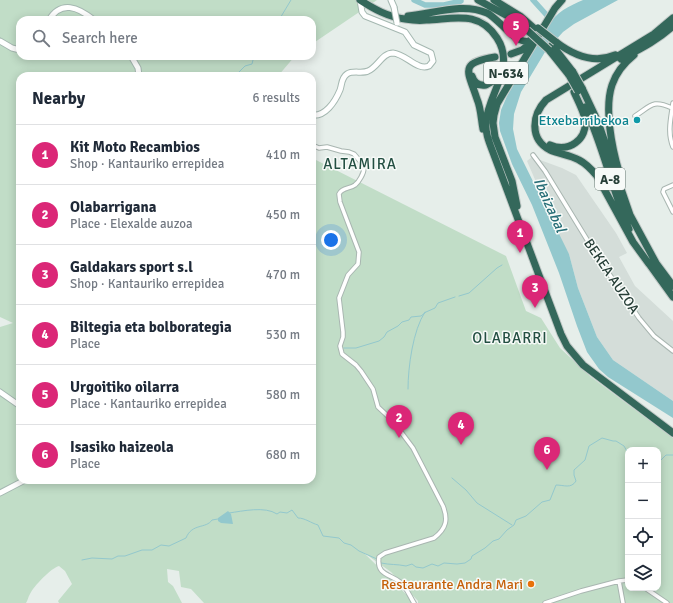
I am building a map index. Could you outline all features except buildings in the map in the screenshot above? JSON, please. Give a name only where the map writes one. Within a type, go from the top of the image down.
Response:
[{"type":"highway","name":"N-634","points":[[360,0],[407,16],[426,17],[452,14],[471,14],[487,22],[498,32],[508,54],[508,63],[506,75],[490,115],[492,138],[562,330],[570,346],[582,359],[673,428]]},
{"type":"highway","name":"A-8","points":[[478,0],[528,26]]},
{"type":"highway","name":"A-8","points":[[494,0],[513,11],[552,46],[598,122],[624,201],[636,229],[656,263],[673,286]]},
{"type":"highway","points":[[407,16],[467,8],[480,10],[490,14],[519,40],[525,42],[530,41],[562,0]]},
{"type":"highway","name":"N-634","points":[[368,2],[385,14],[400,18],[426,20],[462,17],[476,20],[488,27],[499,41],[504,54],[504,62],[502,75],[490,102],[486,125],[488,138],[556,323],[567,346],[583,365],[673,433]]},
{"type":"highway","points":[[648,264],[633,242],[598,176],[590,167],[580,160],[550,149],[542,144],[536,133],[535,125],[539,108],[546,100],[654,34],[673,18]]},
{"type":"highway","points":[[528,26],[537,31],[552,46],[583,57],[595,59],[608,58],[628,50]]},
{"type":"highway","points":[[636,229],[635,217],[622,183],[613,150],[609,108],[611,90],[616,76],[625,63],[673,26]]},
{"type":"highway","points":[[482,59],[474,64],[471,75],[477,84],[486,85],[493,81],[499,69],[500,62],[499,48],[488,27]]},
{"type":"highway","points":[[528,52],[511,54],[527,46],[537,31]]},
{"type":"highway","points":[[517,206],[512,181],[495,137],[493,123],[497,104],[528,52],[537,31]]},
{"type":"highway","name":"A-8","points":[[552,46],[556,58],[569,75]]},
{"type":"highway","points":[[578,90],[585,119],[584,131],[579,140],[572,146],[561,148],[555,147],[545,141],[540,131],[540,118],[545,108],[563,93],[621,59],[644,48]]},
{"type":"highway","points":[[495,56],[473,62],[468,68],[468,77],[479,105],[483,134],[486,143],[501,174]]},
{"type":"highway","name":"A-8","points":[[578,90],[593,126],[618,203],[631,232],[648,264],[673,297]]},
{"type":"street","points":[[316,115],[326,110],[337,96],[343,79],[347,74],[368,71],[387,55],[398,54],[423,67],[430,65],[433,61],[432,53],[415,46],[407,33],[397,26],[367,18],[363,14],[360,0]]},
{"type":"street","points":[[390,0],[394,7],[397,26]]},
{"type":"street","points":[[362,10],[368,2]]},
{"type":"street","points":[[52,16],[56,9],[63,5],[69,5],[76,7],[88,16]]},
{"type":"street","points":[[0,41],[16,49]]},
{"type":"street","points":[[133,60],[138,72]]},
{"type":"street","points":[[634,116],[651,105],[661,103],[673,106],[669,132],[673,147]]},
{"type":"street","points":[[316,146],[320,148],[327,147],[354,154],[363,164],[364,171],[356,185],[339,192],[340,202],[359,252],[358,264],[348,275],[339,298],[343,332],[340,349],[342,354],[361,371],[373,389],[378,407],[392,420],[413,448],[443,506],[446,516],[445,525],[441,532],[434,538],[385,553],[379,557],[382,571],[386,575],[400,581],[414,603]]},
{"type":"street","name":"BEKEA AUZOA","points":[[533,155],[545,171],[596,256],[639,318],[654,336],[673,351]]},
{"type":"street","points":[[673,185],[664,189],[663,192],[673,212]]},
{"type":"street","points":[[0,392],[16,403]]},
{"type":"street","points":[[0,493],[17,484]]},
{"type":"street","points":[[545,603],[581,591],[625,580]]},
{"type":"street","points":[[619,581],[623,603]]},
{"type":"street","points":[[651,591],[659,595],[667,603]]},
{"type":"shaded area","points":[[532,157],[576,175],[616,233],[627,253],[619,257],[635,286],[673,321],[673,401],[613,360],[597,337],[578,288],[569,254],[561,240],[527,161]]},
{"type":"green space","points":[[0,0],[377,0],[316,41],[316,16],[16,16],[16,60],[292,60],[281,72],[16,72],[16,484],[316,484],[316,160],[506,256],[526,311],[541,318],[560,348],[591,377],[673,438],[673,603],[418,603],[418,601],[391,572],[363,552],[415,603],[204,603],[191,589],[181,587],[179,571],[167,569],[168,582],[173,586],[182,603],[59,603],[58,601],[72,584],[65,571],[59,566],[47,574],[39,582],[29,595],[26,603],[0,603],[0,327],[13,323],[0,317]]},
{"type":"water","points":[[583,0],[618,0],[574,24],[563,32],[545,52],[521,92],[514,114],[513,129],[517,149],[569,254],[578,288],[597,337],[613,360],[673,401],[673,418],[608,377],[599,369],[587,352],[559,273],[532,205],[512,164],[500,131],[499,123],[501,110],[507,96],[551,21],[568,7]]},
{"type":"water","points":[[228,511],[231,514],[233,524],[221,523],[218,521],[218,518]]},
{"type":"waterway","points":[[281,16],[291,0]]},
{"type":"waterway","points":[[414,0],[425,5],[444,5],[461,1]]},
{"type":"waterway","points":[[533,0],[552,21]]},
{"type":"waterway","points":[[239,72],[245,66],[252,64],[253,60]]},
{"type":"waterway","points":[[459,296],[469,293],[502,265]]},
{"type":"waterway","points":[[344,348],[356,348],[379,341],[387,332],[402,322],[409,320],[411,317],[421,316],[435,308],[438,303],[455,297]]},
{"type":"waterway","points":[[408,389],[409,370],[414,338],[425,312]]},
{"type":"waterway","points":[[381,563],[406,566],[412,564],[416,567],[423,568],[432,564],[438,566],[444,563],[465,563],[493,541],[499,539],[514,525],[516,520],[526,516],[542,502],[550,500],[556,485],[572,485],[576,481],[574,470],[585,460],[589,446],[602,438],[616,441],[625,448]]},
{"type":"waterway","points":[[661,460],[666,455],[673,455]]},
{"type":"waterway","points":[[452,478],[466,490],[477,503],[512,525]]},
{"type":"waterway","points":[[229,513],[247,510],[266,510],[277,514],[280,512],[287,513],[292,510],[298,518],[318,525],[323,536],[339,538],[344,543],[351,545],[359,551],[377,559]]},
{"type":"waterway","points":[[82,560],[92,558],[112,559],[142,550],[152,550],[161,545],[169,546],[186,538],[195,528],[209,523],[212,520],[218,519]]},
{"type":"place","name":"Urgoitiko oilarra","points":[[516,46]]},
{"type":"place","name":"Etxebarribekoa","points":[[637,120]]},
{"type":"place","name":"Kit Moto Recambios","points":[[520,253]]},
{"type":"place","name":"Galdakars sport s.l","points":[[535,308]]},
{"type":"place","name":"Olabarrigana","points":[[399,438]]},
{"type":"place","name":"Biltegia eta bolborategia","points":[[461,445]]},
{"type":"place","name":"Isasiko haizeola","points":[[547,470]]},
{"type":"place","name":"Restaurante Andra Mari","points":[[531,584]]},
{"type":"district","name":"ALTAMIRA","points":[[360,164]]},
{"type":"district","name":"OLABARRI","points":[[510,338]]},
{"type":"water label","name":"Ibaizabal","points":[[550,205]]}]
